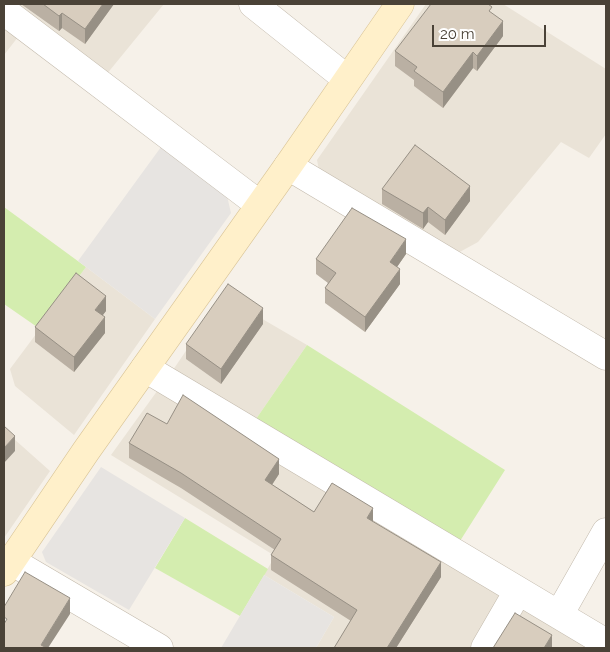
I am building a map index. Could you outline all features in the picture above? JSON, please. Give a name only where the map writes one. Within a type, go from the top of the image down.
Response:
[{"type":"street","points":[[253,4],[347,79]]},
{"type":"street","points":[[158,648],[8,566],[400,4]]},
{"type":"street","points":[[4,11],[260,206]]},
{"type":"street","points":[[288,166],[606,356]]},
{"type":"street","points":[[145,368],[606,643]]},
{"type":"street","points":[[559,615],[606,532]]},
{"type":"street","points":[[485,648],[518,590]]},
{"type":"shaded area","points":[[14,4],[164,4],[106,75]]},
{"type":"shaded area","points":[[426,4],[503,4],[606,69],[606,134],[589,158],[561,142],[478,242],[456,254],[320,175],[317,160]]},
{"type":"shaded area","points":[[4,26],[18,37],[4,55]]},
{"type":"shaded area","points":[[161,147],[227,196],[231,213],[155,319],[78,261]]},
{"type":"shaded area","points":[[86,267],[155,319],[74,435],[15,386],[10,369]]},
{"type":"shaded area","points":[[223,296],[307,345],[256,419],[173,370]]},
{"type":"shaded area","points":[[160,387],[505,596],[473,648],[316,648],[334,617],[264,575],[275,556],[111,455]]},
{"type":"shaded area","points":[[4,430],[50,471],[4,538]]},
{"type":"shaded area","points":[[101,467],[185,518],[129,610],[46,562],[42,552]]},
{"type":"shaded area","points":[[264,575],[334,617],[316,648],[221,648]]},
{"type":"shaded area","points":[[524,606],[598,648],[498,648]]},
{"type":"green space","points":[[4,207],[86,267],[40,329],[4,304]]},
{"type":"green space","points":[[307,345],[505,470],[460,541],[256,419]]},
{"type":"green space","points":[[185,518],[268,569],[240,616],[155,568]]},
{"type":"building","points":[[43,4],[103,4],[85,29],[62,13],[59,16]]},
{"type":"building","points":[[431,4],[488,4],[492,7],[489,11],[503,21],[477,56],[473,52],[443,92],[414,71],[417,67],[395,51]]},
{"type":"building","points":[[415,145],[470,186],[445,220],[428,207],[423,213],[382,189]]},
{"type":"building","points":[[352,208],[406,239],[390,262],[400,269],[365,317],[325,288],[336,273],[316,259]]},
{"type":"building","points":[[76,273],[106,296],[95,310],[105,317],[74,357],[35,327]]},
{"type":"building","points":[[228,284],[263,308],[221,369],[186,344]]},
{"type":"building","points":[[183,395],[279,459],[265,480],[314,512],[332,483],[373,508],[367,518],[441,562],[387,648],[334,648],[357,610],[271,555],[281,539],[181,473],[129,443],[147,413],[167,424]]},
{"type":"building","points":[[4,426],[15,436],[4,448]]},
{"type":"building","points":[[25,572],[70,598],[41,645],[44,648],[4,648],[4,624],[7,619],[4,617],[4,607]]},
{"type":"building","points":[[515,613],[552,635],[544,648],[493,648]]}]
